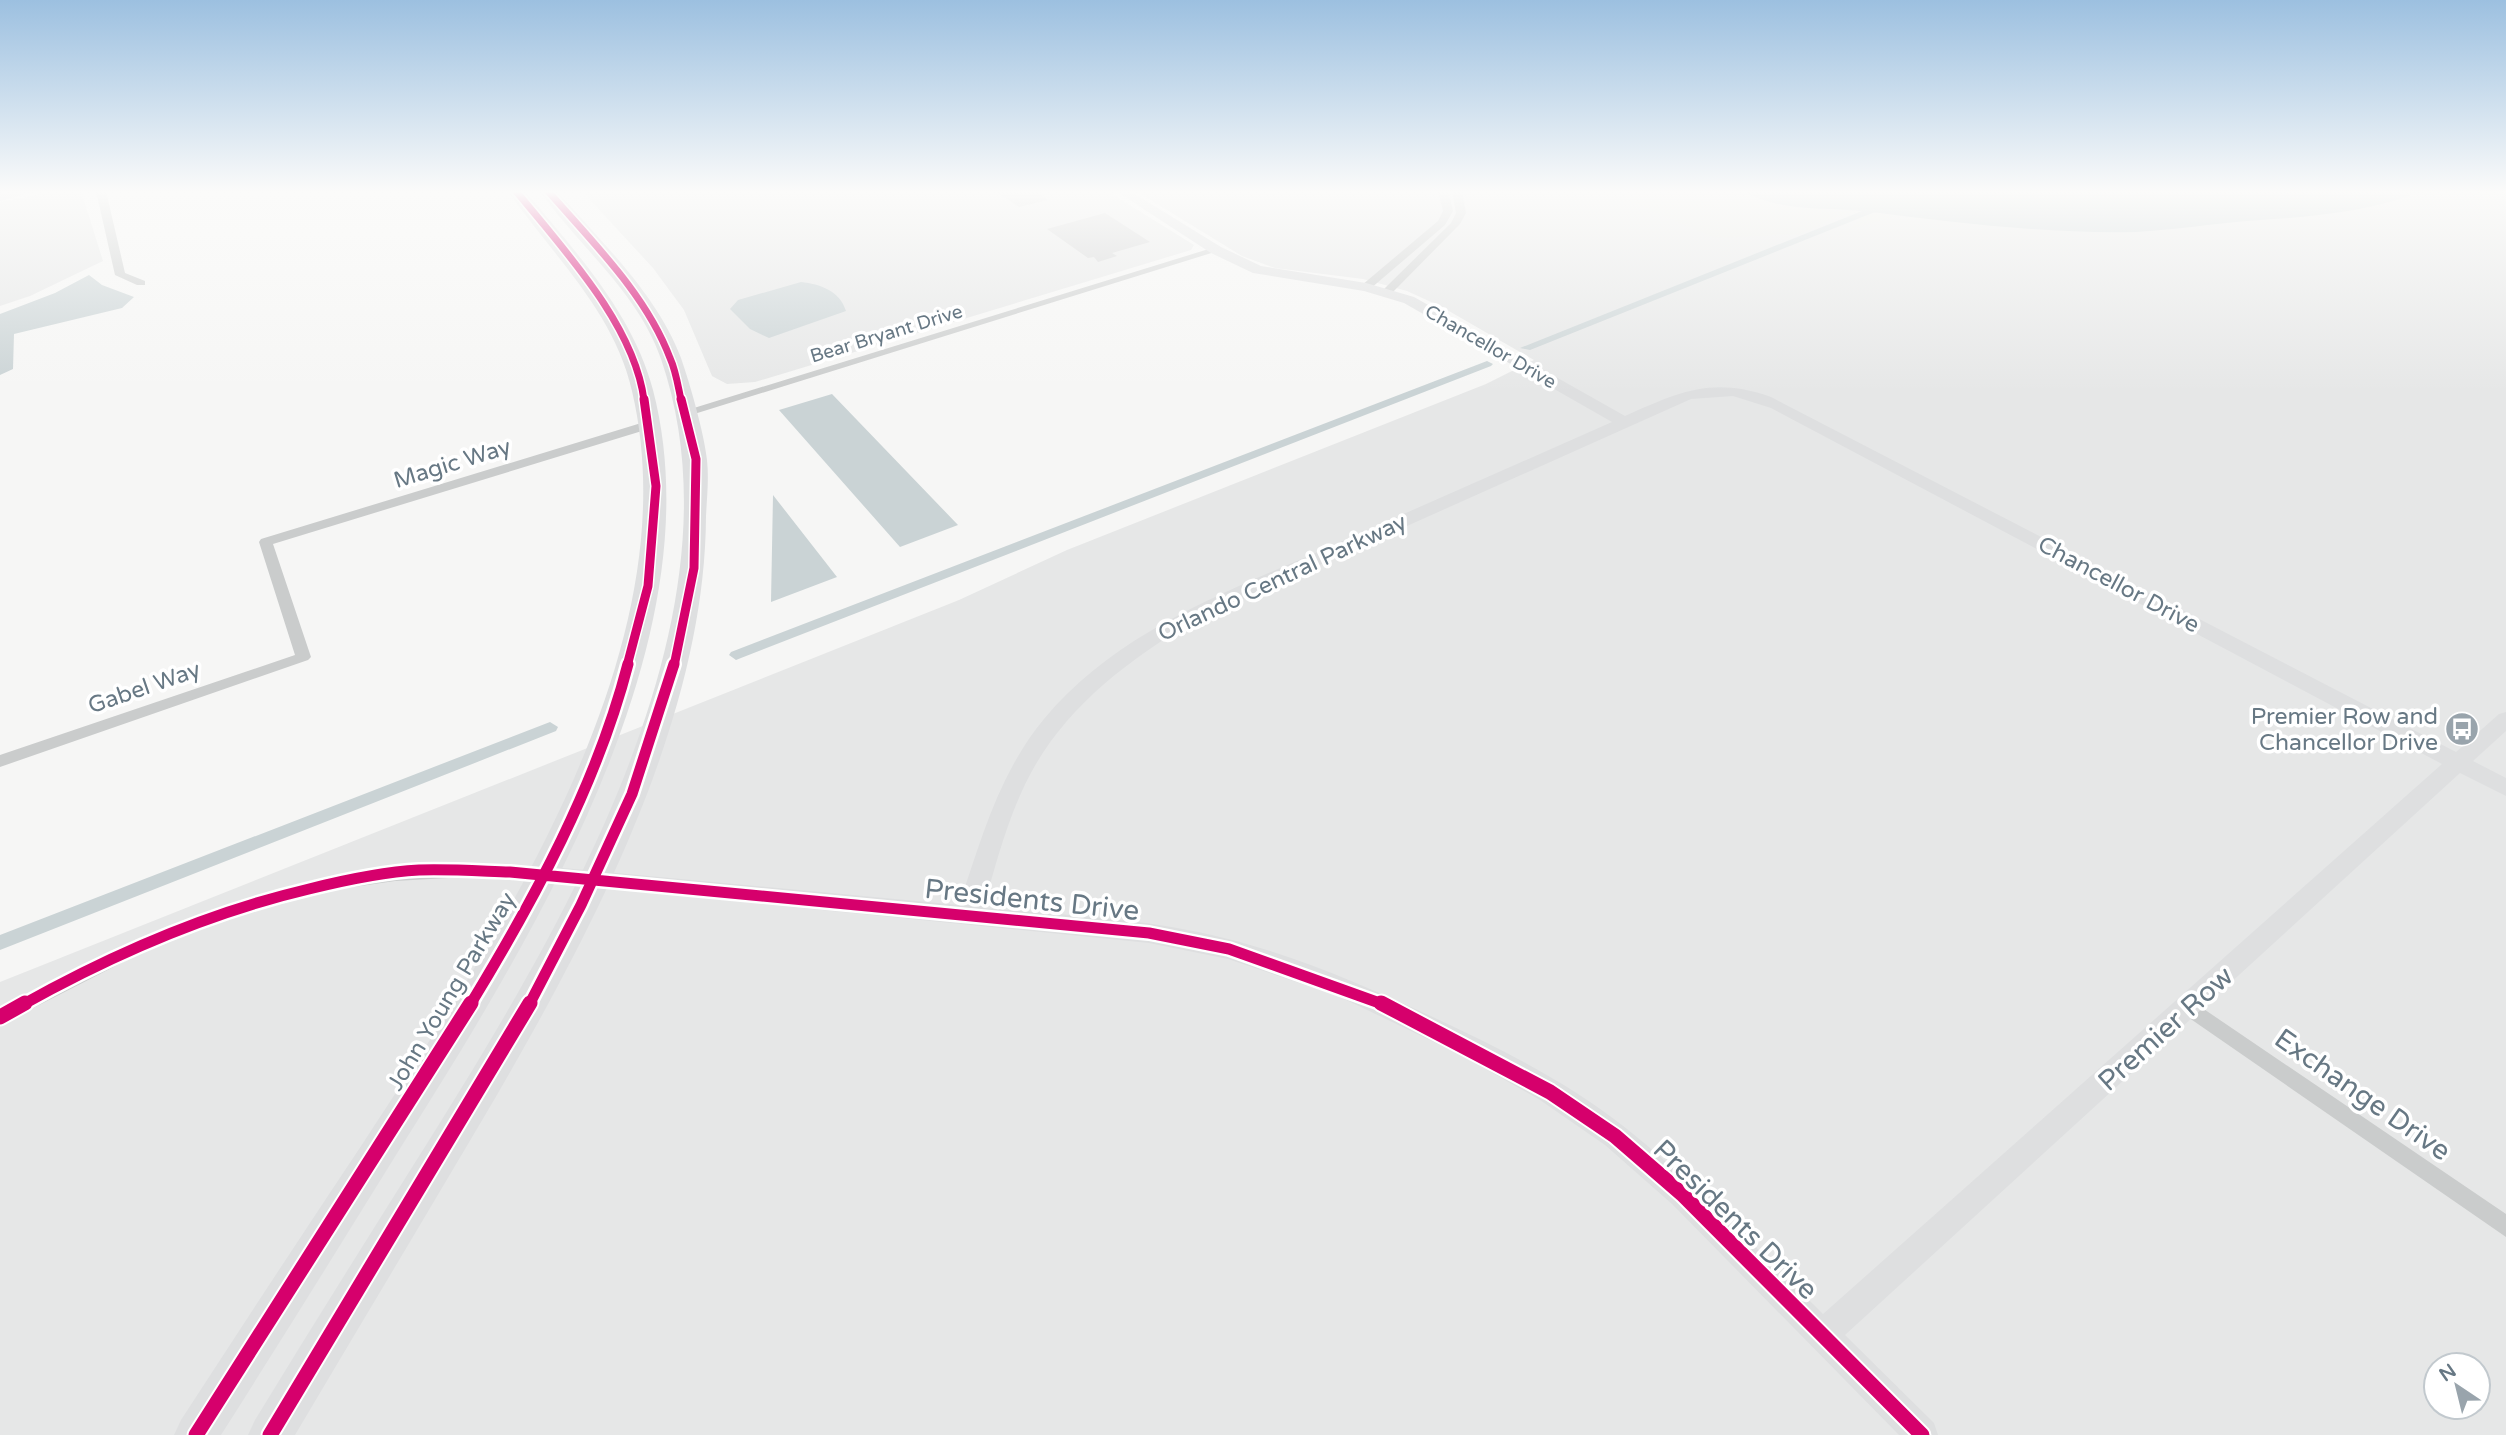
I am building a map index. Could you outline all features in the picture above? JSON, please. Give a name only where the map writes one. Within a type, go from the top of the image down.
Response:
[{"type":"highway","name":"John Young Parkway","points":[[196,1435],[444,1048],[542,875],[604,737],[638,625],[650,567],[655,512],[651,424],[628,347],[607,309],[568,258]]},
{"type":"highway","points":[[270,1435],[477,1096],[534,994],[592,881],[643,761],[674,663],[695,550],[697,500],[694,451],[687,412],[672,360],[653,321],[605,258]]},
{"type":"highway","points":[[643,390],[662,404],[687,412]]},
{"type":"highway","points":[[651,424],[677,434],[694,451]]},
{"type":"street","points":[[116,258],[120,275],[141,283]]},
{"type":"street","name":"Bear Bryant Drive","points":[[687,412],[1190,258]]},
{"type":"street","name":"Chancellor Drive","points":[[1232,258],[1281,276],[1387,292],[1432,312],[1625,423]]},
{"type":"street","points":[[1366,287],[1400,258]]},
{"type":"street","points":[[1387,292],[1421,258]]},
{"type":"street","name":"Orlando Central Parkway","points":[[968,915],[1018,775],[1046,730],[1076,695],[1129,650],[1183,619],[1686,395],[1707,389],[1728,389]]},
{"type":"street","name":"Chancellor Drive","points":[[1728,389],[1752,393],[1777,405],[2506,788]]},
{"type":"street","name":"Magic Way","points":[[303,657],[266,542],[651,424]]},
{"type":"street","name":"Gabel Way","points":[[0,761],[303,657]]},
{"type":"street","name":"Premier Row","points":[[1822,1335],[2506,719]]},
{"type":"street","name":"Presidents Drive","points":[[0,1017],[72,977],[164,934],[246,904],[319,885],[393,872],[464,870],[542,875],[1149,933],[1228,950],[1306,974],[1394,1008],[1550,1092],[1615,1136],[1682,1194],[1922,1435]]},
{"type":"street","name":"Exchange Drive","points":[[2189,1007],[2506,1227]]},
{"type":"shaded area","points":[[0,258],[102,258],[103,261],[30,296],[0,306]]},
{"type":"shaded area","points":[[644,258],[1165,258],[755,382],[727,384],[712,376],[684,310]]},
{"type":"shaded area","points":[[1247,258],[2506,258],[2506,1435],[0,1435],[0,982],[959,600],[1067,550],[1486,384],[1534,360],[1442,307],[1407,291],[1363,279],[1275,268]]},
{"type":"shaded area","points":[[89,275],[102,285],[134,297],[122,308],[14,334],[13,369],[0,375],[0,314],[55,293]]},
{"type":"shaded area","points":[[801,282],[828,290],[839,298],[846,311],[769,338],[750,329],[730,309],[738,300]]},
{"type":"shaded area","points":[[832,394],[958,525],[900,547],[779,410]]},
{"type":"shaded area","points":[[773,495],[837,577],[771,602]]},
{"type":"building","points":[[1095,258],[1111,258],[1098,262]]},
{"type":"waterway","points":[[1526,348],[1752,258]]},
{"type":"waterway","points":[[736,655],[1487,364]]},
{"type":"waterway","points":[[0,943],[550,727]]},
{"type":"cycle path","points":[[196,1435],[426,1077],[480,988],[534,892],[582,792],[622,689],[648,586],[656,486],[643,391],[634,363],[607,310],[570,258]]},
{"type":"cycle path","points":[[270,1435],[469,1110],[525,1012],[581,905],[632,794],[671,680],[694,568],[696,459],[671,359],[647,313],[605,258]]},
{"type":"cycle path","points":[[0,1017],[72,977],[165,934],[246,904],[359,877],[419,870],[510,872],[968,915],[1149,933],[1229,949],[1306,974],[1394,1008],[1550,1092],[1615,1136],[1682,1194],[1922,1435]]},
{"type":"place","name":"Premier Row and Chancellor Drive","points":[[2462,729]]}]
